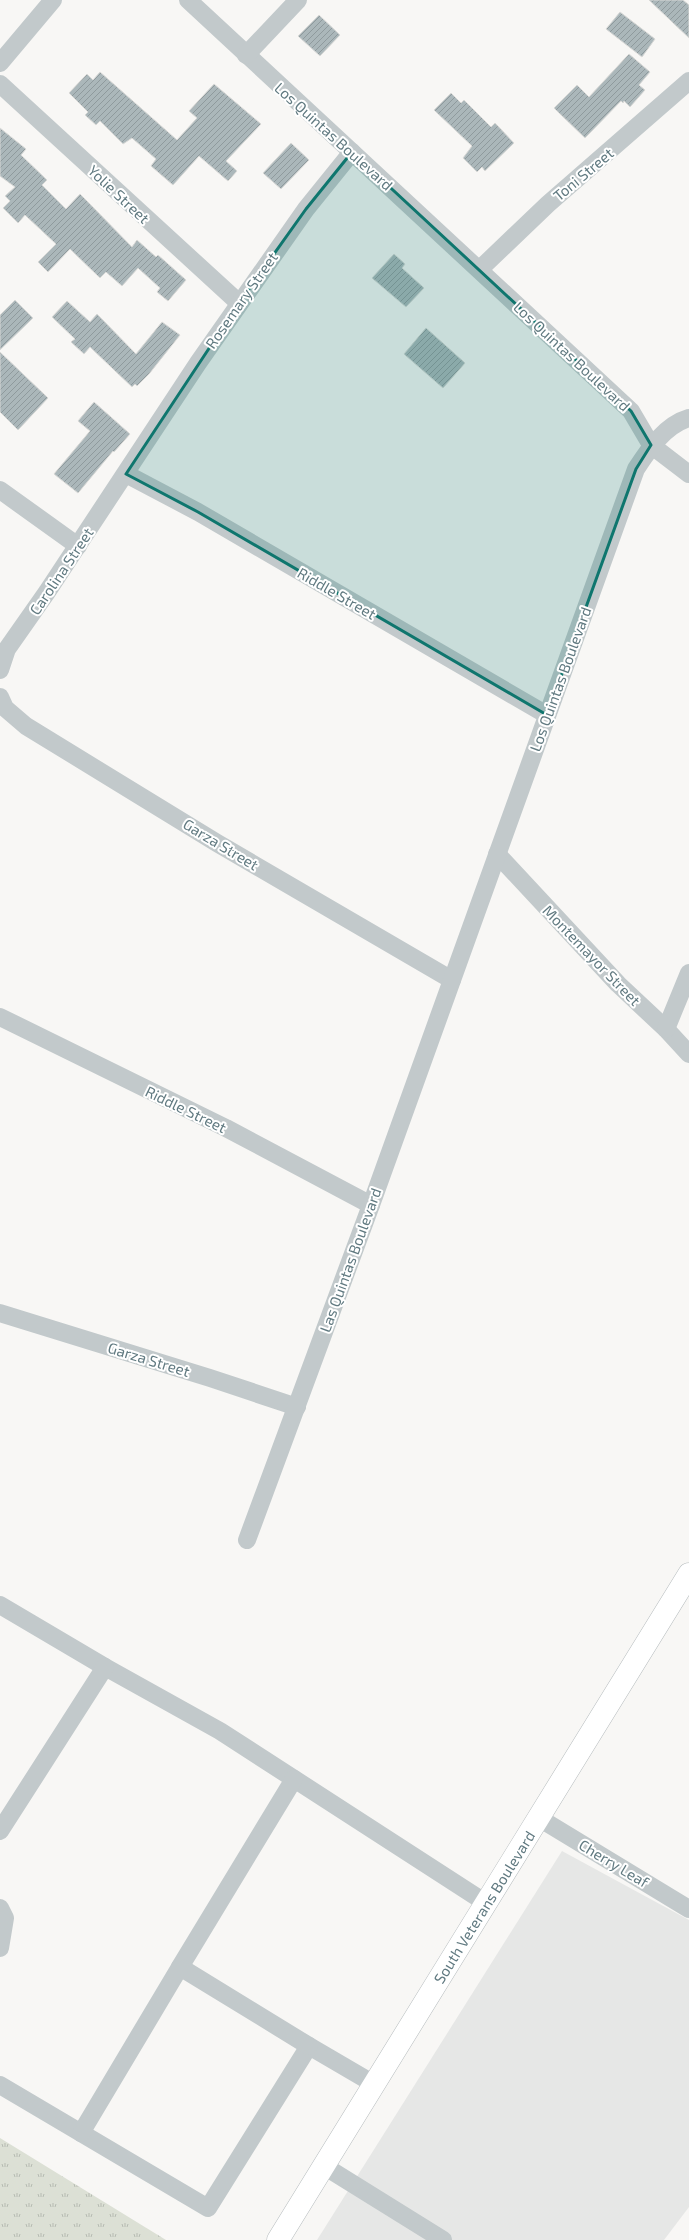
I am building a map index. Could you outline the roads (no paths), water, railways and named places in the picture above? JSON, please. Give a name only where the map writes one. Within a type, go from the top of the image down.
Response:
[{"type":"main road","name":"South Veterans Boulevard","points":[[278,2240],[689,1574]]},
{"type":"street","points":[[0,63],[53,0]]},
{"type":"street","name":"Los Quintas Boulevard","points":[[188,0],[480,269],[631,411],[651,445],[636,469],[452,980]]},
{"type":"street","points":[[246,55],[298,0]]},
{"type":"street","name":"Toni Street","points":[[480,269],[548,204],[689,81]]},
{"type":"street","name":"Yolie Street","points":[[0,84],[239,303]]},
{"type":"street","name":"Rosemary Street","points":[[126,474],[239,303],[334,172],[352,152]]},
{"type":"street","points":[[689,418],[682,420],[651,445],[689,474]]},
{"type":"street","name":"Carolina Street","points":[[0,670],[8,649],[126,474]]},
{"type":"street","name":"Riddle Street","points":[[126,474],[198,512],[547,715]]},
{"type":"street","points":[[0,490],[78,546]]},
{"type":"street","name":"Garza Street","points":[[0,697],[5,708],[26,726],[217,843],[452,980]]},
{"type":"street","name":"Montemayor Street","points":[[497,854],[618,984],[666,1029],[689,1054]]},
{"type":"street","points":[[666,1029],[689,973]]},
{"type":"street","name":"Las Quintas Boulevard","points":[[247,1540],[371,1205],[452,980]]},
{"type":"street","name":"Riddle Street","points":[[0,1018],[226,1128],[371,1205]]},
{"type":"street","name":"Garza Street","points":[[0,1313],[210,1378],[297,1407]]},
{"type":"street","points":[[0,1605],[104,1667],[220,1731],[486,1903]]},
{"type":"street","points":[[0,1832],[104,1667]]},
{"type":"street","points":[[81,2133],[294,1779]]},
{"type":"street","name":"Cherry Leaf","points":[[539,1818],[689,1909]]},
{"type":"street","points":[[0,1908],[5,1918],[0,1948]]},
{"type":"street","points":[[180,1967],[374,2084]]},
{"type":"street","points":[[0,2084],[208,2208],[309,2046]]},
{"type":"street","points":[[324,2166],[443,2240]]}]
